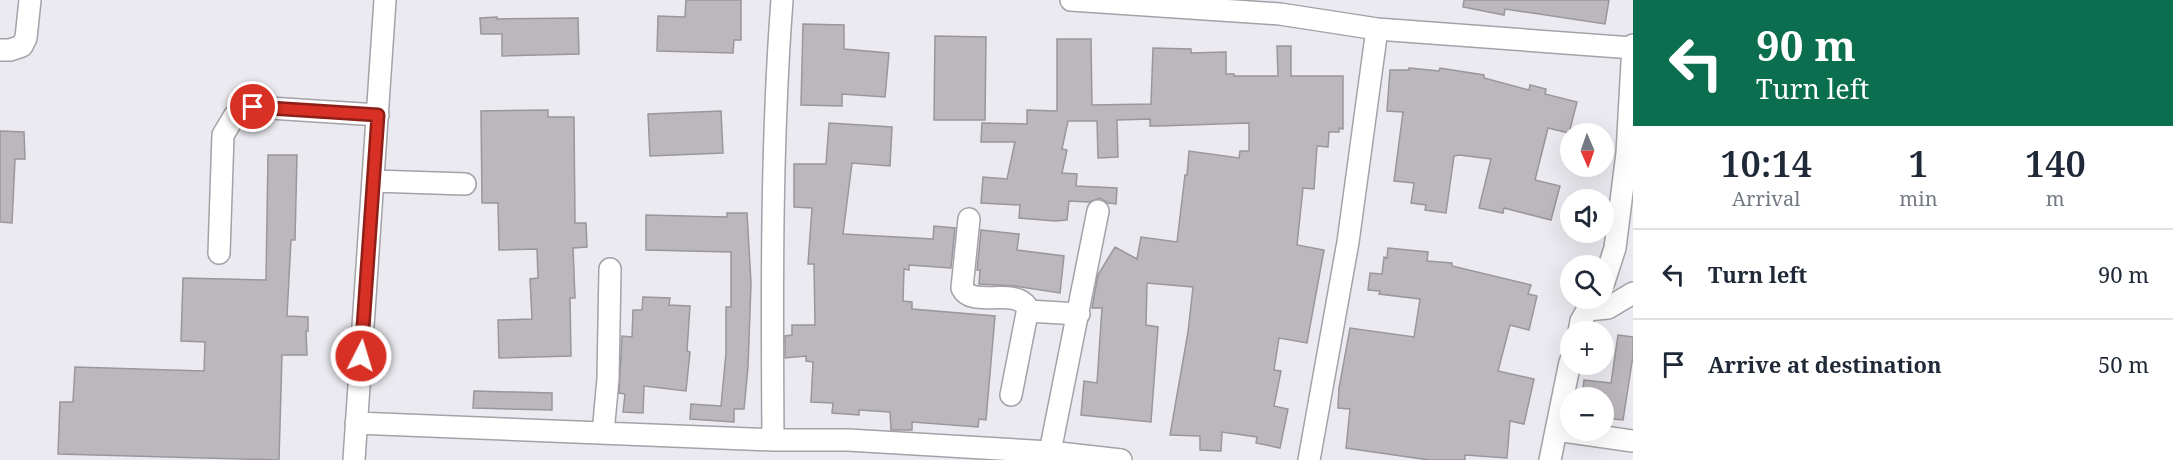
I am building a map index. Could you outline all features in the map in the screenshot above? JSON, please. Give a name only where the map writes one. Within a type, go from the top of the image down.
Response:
[{"type":"street","points":[[0,50],[22,46],[26,38],[30,0]]},
{"type":"street","points":[[354,460],[385,0],[380,0]]},
{"type":"street","points":[[773,440],[772,196],[782,0]]},
{"type":"street","points":[[1071,0],[1280,14],[1377,29],[1633,46],[1627,153],[1613,255]]},
{"type":"street","points":[[1309,460],[1348,242],[1377,29]]},
{"type":"street","points":[[219,253],[223,135],[235,115],[253,107],[378,115]]},
{"type":"street","points":[[374,181],[465,184]]},
{"type":"street","points":[[1050,452],[1098,211]]},
{"type":"street","points":[[969,219],[963,292],[970,296],[1013,298],[1025,304],[1028,311],[1011,395]]},
{"type":"street","points":[[603,433],[608,379],[610,269]]},
{"type":"street","points":[[1614,304],[1633,293]]},
{"type":"street","points":[[1028,311],[1079,314]]},
{"type":"street","points":[[1550,460],[1567,375]]},
{"type":"street","points":[[356,423],[773,440],[848,440],[1050,452],[1121,460]]},
{"type":"street","points":[[1556,429],[1633,441]]},
{"type":"building","points":[[686,0],[741,0],[741,40],[734,40],[733,53],[657,51],[658,16],[685,17]]},
{"type":"building","points":[[1464,0],[1609,0],[1605,24],[1505,9],[1504,15],[1463,7]]},
{"type":"building","points":[[497,17],[497,19],[578,18],[579,54],[502,56],[502,34],[481,34],[480,18]]},
{"type":"building","points":[[803,24],[844,25],[844,49],[889,53],[885,97],[842,94],[842,106],[801,105]]},
{"type":"building","points":[[935,36],[986,37],[985,120],[934,120]]},
{"type":"building","points":[[1057,39],[1091,39],[1092,105],[1151,104],[1153,48],[1191,49],[1191,53],[1226,52],[1226,74],[1278,76],[1277,46],[1291,46],[1291,76],[1343,76],[1343,129],[1339,128],[1339,132],[1329,132],[1328,147],[1317,146],[1314,189],[1303,188],[1297,245],[1324,250],[1307,343],[1279,338],[1274,370],[1281,371],[1274,406],[1288,409],[1280,448],[1256,443],[1257,437],[1222,432],[1221,451],[1200,450],[1200,436],[1170,435],[1188,332],[1193,287],[1147,283],[1146,325],[1158,327],[1151,422],[1081,415],[1084,381],[1097,383],[1102,308],[1092,308],[1098,275],[1115,247],[1137,259],[1141,237],[1177,242],[1189,151],[1239,158],[1240,151],[1249,151],[1249,123],[1150,126],[1150,119],[1117,120],[1118,157],[1098,158],[1097,121],[1068,121],[1062,149],[1067,150],[1062,173],[1077,174],[1076,186],[1117,188],[1116,204],[1108,203],[1100,198],[1089,202],[1069,201],[1067,220],[1055,221],[1019,218],[1020,205],[981,203],[983,177],[1007,179],[1015,142],[981,142],[982,123],[1027,124],[1027,110],[1057,111]]},
{"type":"building","points":[[1409,68],[1439,71],[1440,68],[1484,75],[1484,78],[1529,90],[1530,85],[1546,89],[1545,94],[1577,102],[1572,123],[1560,123],[1560,131],[1548,128],[1535,180],[1560,186],[1551,220],[1504,208],[1503,213],[1479,208],[1491,159],[1459,155],[1454,156],[1446,213],[1425,210],[1426,205],[1411,203],[1414,183],[1394,181],[1403,112],[1387,111],[1390,70],[1409,70]]},
{"type":"building","points":[[548,110],[548,117],[574,117],[575,223],[586,223],[587,247],[573,248],[575,298],[570,298],[571,356],[499,358],[498,320],[532,319],[530,279],[538,278],[537,249],[499,250],[498,203],[482,203],[481,111]]},
{"type":"building","points":[[721,111],[723,153],[650,156],[648,114]]},
{"type":"building","points":[[829,123],[892,127],[890,166],[852,163],[843,234],[933,239],[934,226],[955,228],[951,268],[909,265],[909,270],[904,269],[903,301],[912,302],[912,309],[995,316],[986,420],[979,419],[978,427],[912,422],[912,430],[891,430],[890,412],[859,410],[859,415],[832,413],[833,403],[811,402],[813,362],[806,361],[806,356],[785,358],[785,336],[792,335],[792,325],[815,325],[814,264],[808,264],[812,208],[794,207],[794,164],[826,164]]},
{"type":"building","points":[[0,131],[24,132],[25,159],[15,159],[12,223],[0,222]]},
{"type":"building","points":[[268,155],[297,155],[295,240],[291,240],[287,316],[308,317],[307,355],[282,355],[279,460],[58,454],[60,402],[73,402],[75,367],[204,371],[205,342],[181,341],[183,278],[266,280]]},
{"type":"building","points":[[727,213],[747,213],[751,283],[744,409],[734,409],[734,422],[690,419],[691,404],[721,406],[726,353],[726,307],[731,307],[731,252],[646,250],[646,215],[727,217]]},
{"type":"building","points":[[981,230],[1019,234],[1017,250],[1064,256],[1060,293],[1015,286],[979,284],[980,270],[977,270]]},
{"type":"building","points":[[1388,248],[1428,252],[1427,261],[1452,263],[1452,266],[1531,285],[1528,294],[1537,296],[1529,330],[1510,325],[1498,371],[1534,379],[1524,424],[1510,421],[1507,458],[1465,455],[1465,460],[1429,460],[1346,448],[1350,409],[1338,408],[1339,388],[1350,328],[1414,337],[1420,299],[1379,294],[1380,291],[1368,290],[1370,273],[1382,274],[1384,257],[1387,258]]},
{"type":"building","points":[[643,297],[670,298],[669,305],[690,306],[687,351],[690,352],[686,391],[644,386],[643,413],[623,412],[625,394],[619,393],[622,336],[632,337],[633,310],[642,310]]},
{"type":"building","points":[[1618,335],[1633,337],[1633,356],[1623,420],[1614,419],[1614,387],[1583,387],[1584,380],[1611,383],[1614,375]]},
{"type":"building","points":[[474,391],[552,393],[552,410],[473,408]]},
{"type":"route","points":[[253,107],[378,115],[361,356]]}]
